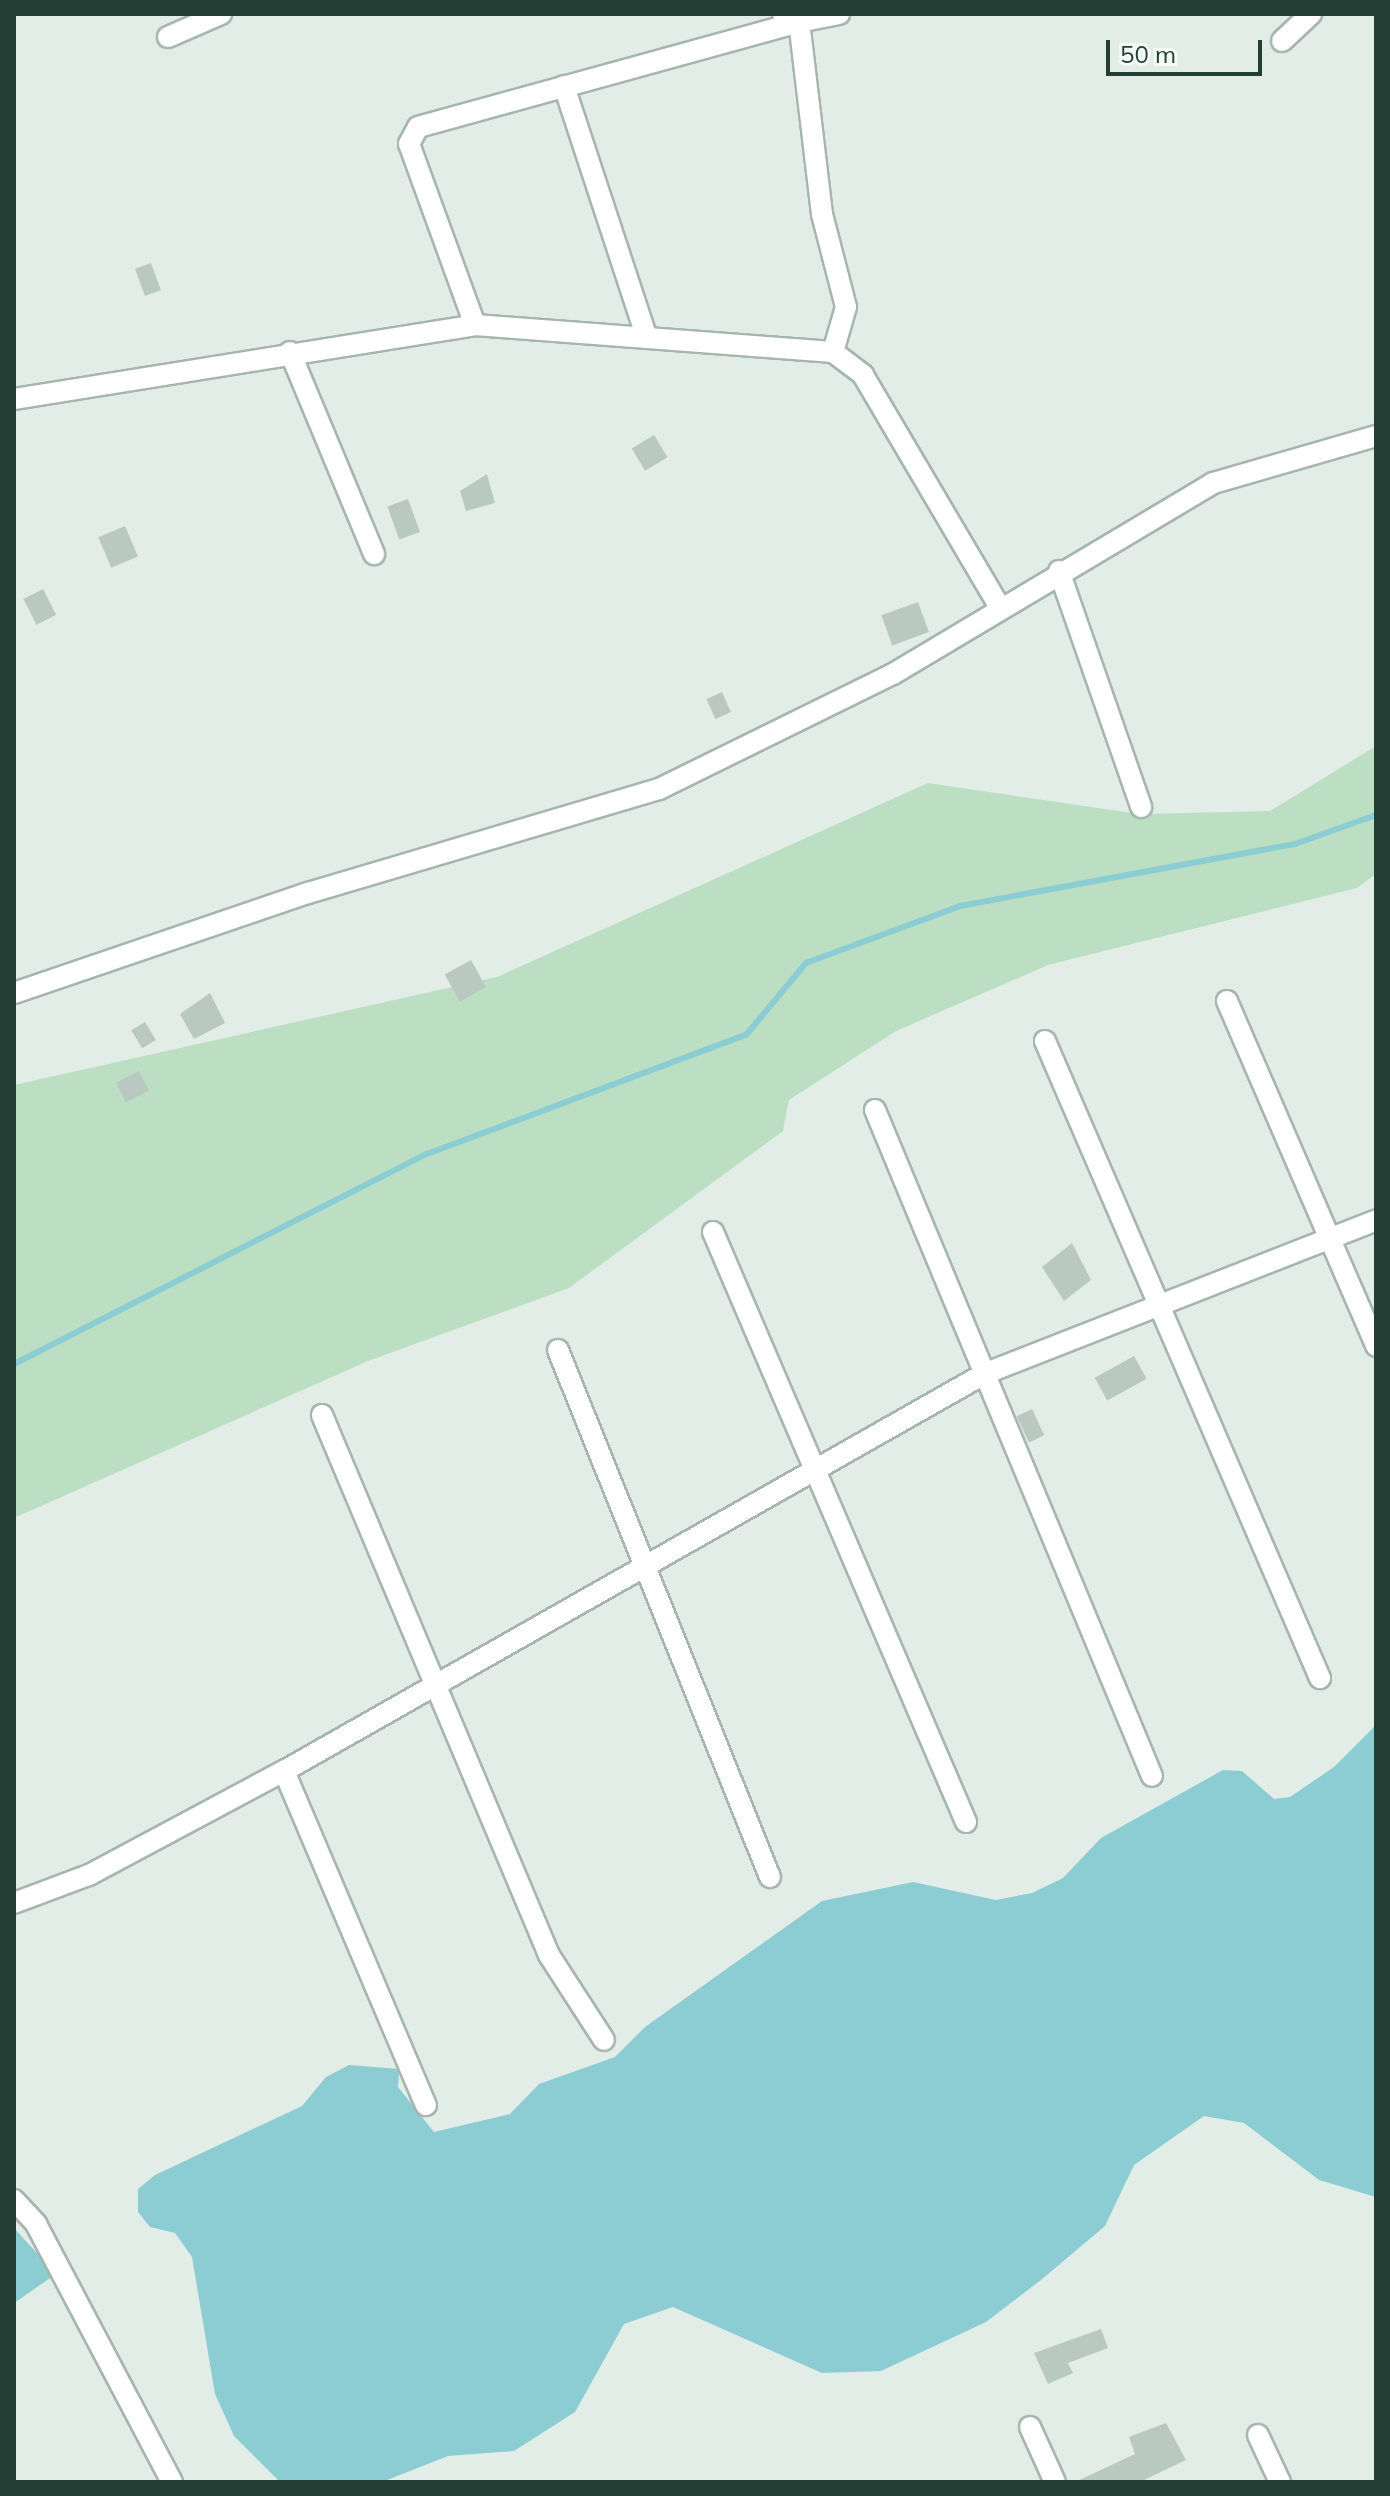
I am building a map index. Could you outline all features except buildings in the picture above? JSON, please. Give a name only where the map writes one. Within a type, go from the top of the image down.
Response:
[{"type":"street","points":[[168,37],[221,14]]},
{"type":"street","points":[[475,325],[410,136],[418,127],[791,18],[839,14]]},
{"type":"street","points":[[1282,41],[1311,14]]},
{"type":"street","points":[[791,18],[822,214],[846,307],[833,352]]},
{"type":"street","points":[[564,86],[647,338]]},
{"type":"street","points":[[14,399],[290,352],[475,325],[833,352],[863,375],[999,606]]},
{"type":"street","points":[[290,352],[374,554]]},
{"type":"street","points":[[14,993],[308,893],[659,789],[893,674],[999,606],[1213,483],[1376,436]]},
{"type":"street","points":[[1059,571],[1141,807]]},
{"type":"street","points":[[1227,1001],[1327,1240],[1376,1346]]},
{"type":"street","points":[[1045,1041],[1320,1678]]},
{"type":"street","points":[[875,1110],[1152,1776]]},
{"type":"street","points":[[14,1903],[89,1875],[284,1771],[645,1563],[984,1374],[1160,1309],[1376,1220]]},
{"type":"street","points":[[713,1232],[966,1822]]},
{"type":"street","points":[[558,1350],[770,1877]]},
{"type":"street","points":[[322,1415],[549,1955],[604,2040]]},
{"type":"street","points":[[284,1771],[426,2105]]},
{"type":"street","points":[[14,2200],[36,2224],[172,2482]]},
{"type":"street","points":[[1030,2427],[1055,2482]]},
{"type":"street","points":[[1258,2435],[1280,2482]]},
{"type":"green space","points":[[1376,746],[1376,874],[1357,888],[1048,965],[896,1031],[789,1100],[783,1131],[569,1288],[368,1361],[14,1518],[14,1085],[497,977],[928,783],[1139,814],[1270,811]]},
{"type":"water","points":[[1376,1725],[1376,2197],[1319,2180],[1244,2123],[1204,2116],[1134,2165],[1105,2226],[1041,2280],[986,2322],[881,2371],[822,2373],[673,2307],[624,2324],[575,2412],[514,2451],[448,2456],[382,2482],[280,2482],[234,2436],[215,2394],[192,2257],[175,2233],[150,2227],[138,2212],[138,2189],[155,2175],[302,2106],[326,2077],[349,2065],[399,2069],[398,2087],[434,2132],[510,2114],[539,2084],[615,2057],[645,2027],[822,1901],[913,1882],[996,1900],[1032,1893],[1063,1878],[1101,1838],[1223,1770],[1242,1771],[1274,1799],[1290,1797],[1334,1767]]},
{"type":"water","points":[[14,2228],[56,2274],[14,2303]]},
{"type":"waterway","points":[[14,1364],[427,1154],[746,1035],[806,963],[960,906],[1295,844],[1376,815]]}]
